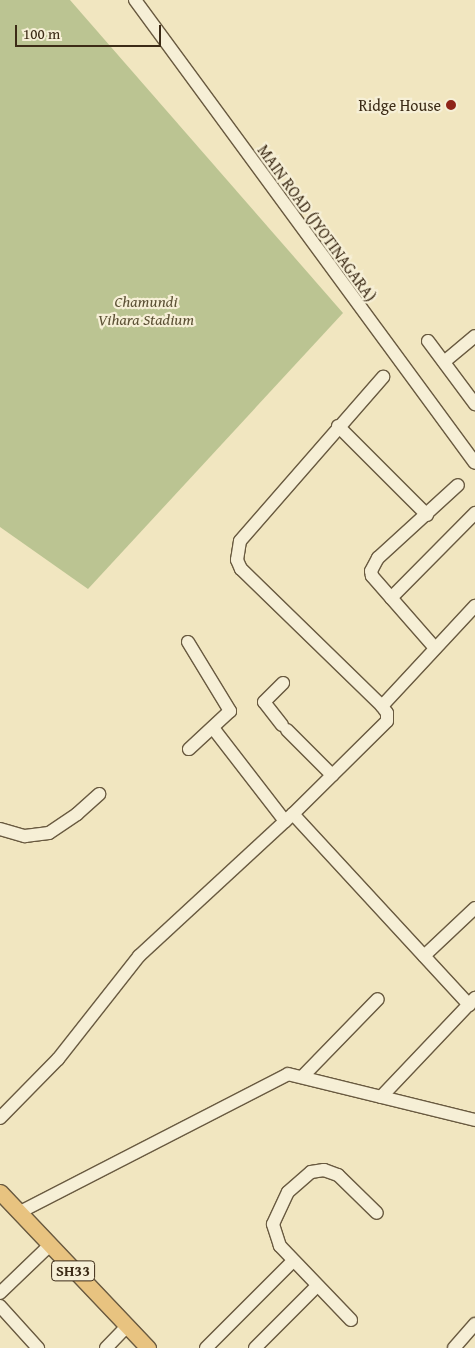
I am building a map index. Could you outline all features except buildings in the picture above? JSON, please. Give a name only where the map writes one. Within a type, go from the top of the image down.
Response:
[{"type":"main road","name":"SH33","points":[[0,1192],[49,1246],[148,1348]]},
{"type":"street","name":"MAIN ROAD (JYOTINAGARA)","points":[[135,0],[475,463]]},
{"type":"street","points":[[444,362],[475,336]]},
{"type":"street","points":[[428,341],[475,404]]},
{"type":"street","points":[[0,1118],[58,1059],[139,956],[289,817],[387,721],[387,713],[382,706],[241,570],[237,560],[240,541],[383,376]]},
{"type":"street","points":[[338,426],[427,515]]},
{"type":"street","points":[[435,648],[372,576],[373,566],[458,485]]},
{"type":"street","points":[[391,598],[475,513]]},
{"type":"street","points":[[382,706],[475,606]]},
{"type":"street","points":[[188,642],[230,709],[229,715],[189,749]]},
{"type":"street","points":[[283,684],[264,702],[285,728],[332,775]]},
{"type":"street","points":[[213,728],[289,817],[424,956],[472,1001],[381,1098]]},
{"type":"street","points":[[0,829],[25,836],[49,833],[77,814],[99,794]]},
{"type":"street","points":[[424,956],[475,908]]},
{"type":"street","points":[[303,1076],[378,999]]},
{"type":"street","points":[[20,1212],[278,1076],[303,1076],[381,1098],[474,1118]]},
{"type":"street","points":[[351,1320],[293,1262],[280,1246],[273,1224],[288,1192],[311,1172],[324,1170],[338,1175],[377,1213]]},
{"type":"street","points":[[0,1293],[49,1246]]},
{"type":"street","points":[[206,1348],[293,1262]]},
{"type":"street","points":[[255,1348],[317,1286]]},
{"type":"street","points":[[0,1306],[38,1348]]},
{"type":"street","points":[[454,1348],[475,1324]]},
{"type":"street","points":[[106,1348],[128,1326]]},
{"type":"green space","name":"Chamundi Vihara Stadium","points":[[0,0],[70,0],[343,313],[88,589],[0,527]]},
{"type":"place","name":"Ridge House","points":[[451,105]]}]
